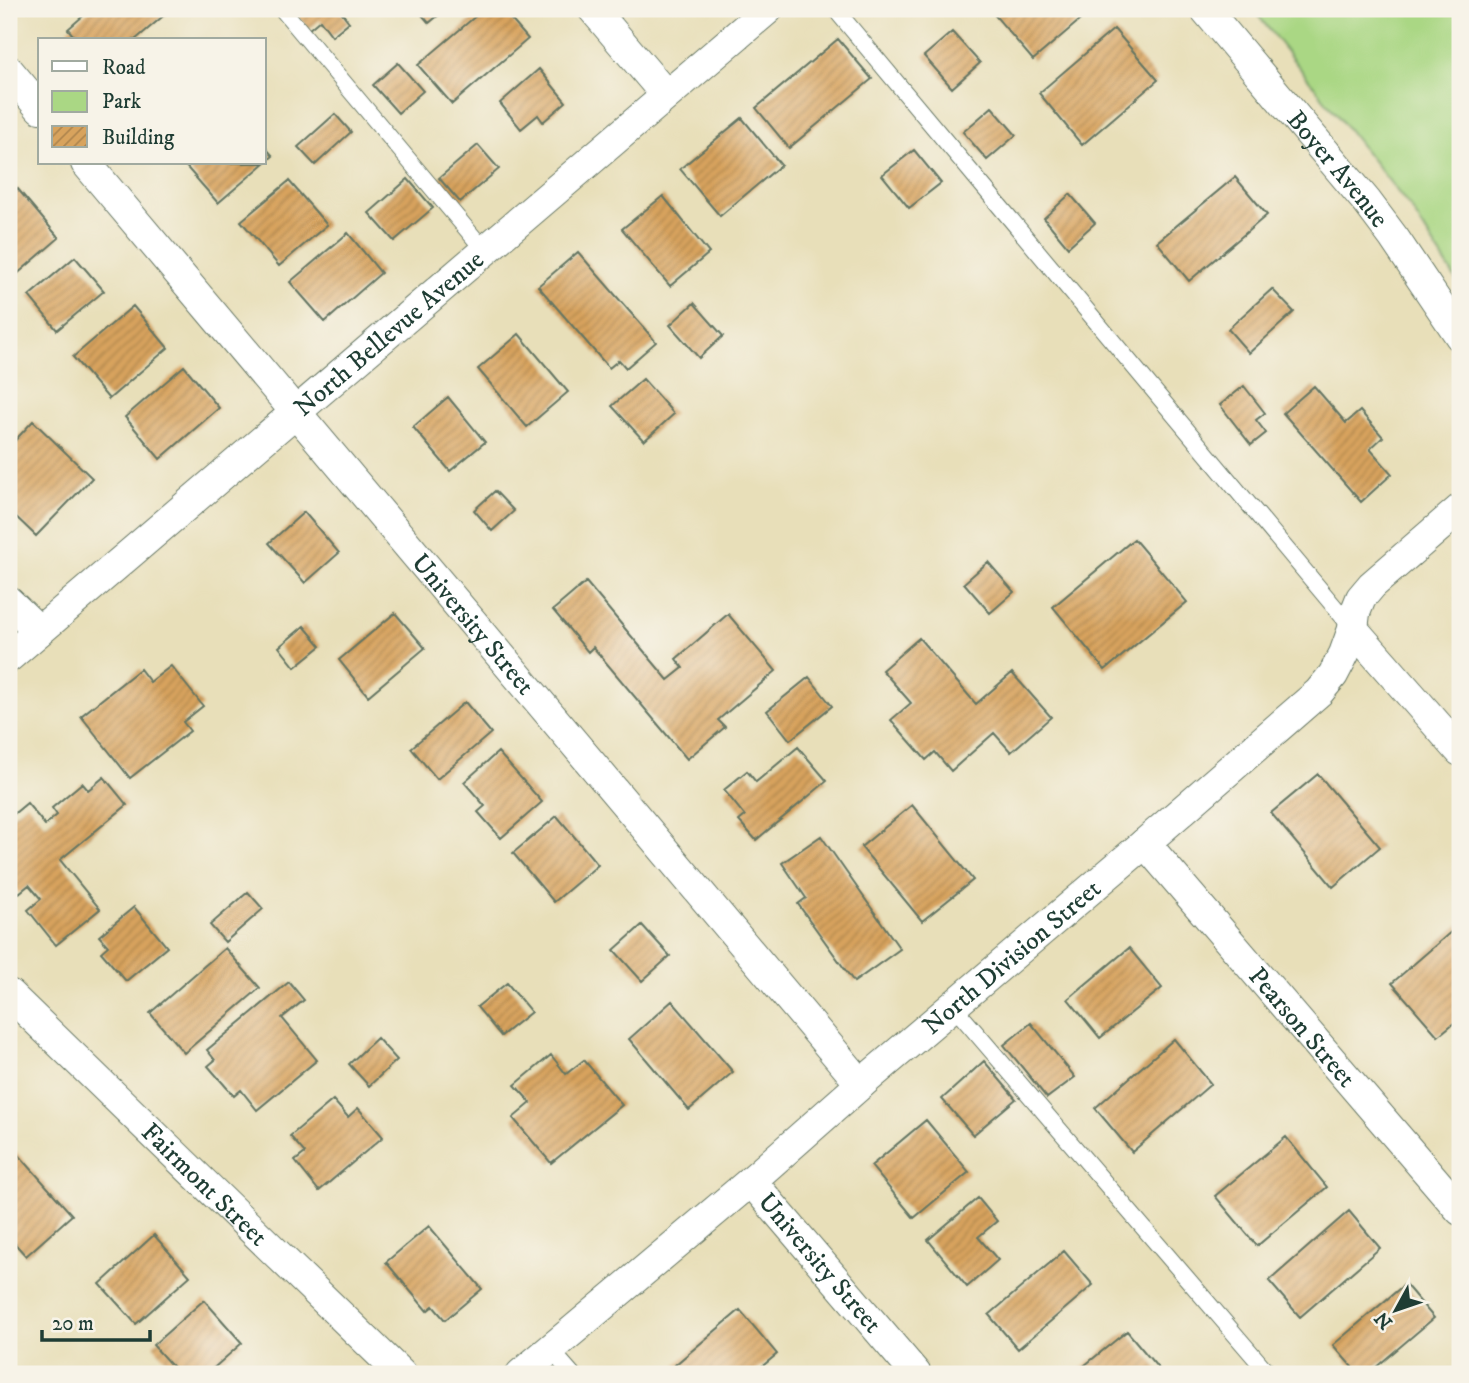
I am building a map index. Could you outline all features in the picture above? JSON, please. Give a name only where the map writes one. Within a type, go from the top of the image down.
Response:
[{"type":"street","points":[[593,9],[666,95]]},
{"type":"street","name":"North Bellevue Avenue","points":[[9,657],[768,9]]},
{"type":"street","name":"Boyer Avenue","points":[[1205,9],[1367,202],[1460,336]]},
{"type":"street","points":[[9,71],[38,106]]},
{"type":"street","name":"University Street","points":[[87,164],[861,1084]]},
{"type":"street","name":"North Division Street","points":[[521,1374],[751,1181],[1319,692],[1333,675],[1344,654],[1353,629],[1355,613],[1372,584],[1460,509]]},
{"type":"street","points":[[9,602],[39,631]]},
{"type":"street","points":[[1353,629],[1460,751]]},
{"type":"street","name":"Pearson Street","points":[[1145,844],[1460,1210]]},
{"type":"street","name":"Fairmont Street","points":[[9,994],[401,1374]]},
{"type":"street","name":"University Street","points":[[751,1181],[916,1374]]},
{"type":"lane","points":[[282,9],[485,251]]},
{"type":"lane","points":[[835,9],[1353,629]]},
{"type":"lane","points":[[953,1006],[1269,1374]]},
{"type":"lane","points":[[550,1349],[572,1374]]},
{"type":"green space","points":[[1253,9],[1460,9],[1460,286],[1412,210]]},
{"type":"building","points":[[91,9],[165,9],[168,12],[137,38],[75,38],[68,29]]},
{"type":"building","points":[[292,9],[339,9],[349,22],[332,36],[320,20],[308,30]]},
{"type":"building","points":[[417,9],[446,9],[429,23]]},
{"type":"building","points":[[484,9],[502,9],[528,39],[452,104],[418,65]]},
{"type":"building","points":[[996,9],[1081,9],[1086,15],[1033,60],[992,12]]},
{"type":"building","points":[[1114,29],[1158,80],[1082,145],[1039,93]]},
{"type":"building","points":[[952,32],[980,63],[952,88],[924,56]]},
{"type":"building","points":[[838,39],[872,79],[789,148],[756,108]]},
{"type":"building","points":[[398,63],[423,91],[398,113],[373,85]]},
{"type":"building","points":[[539,69],[566,102],[543,122],[538,115],[521,129],[500,103]]},
{"type":"building","points":[[992,107],[1016,135],[987,160],[963,132]]},
{"type":"building","points":[[335,114],[351,132],[315,165],[298,147]]},
{"type":"building","points":[[742,118],[781,165],[720,216],[680,169]]},
{"type":"building","points":[[478,145],[499,169],[460,202],[439,178]]},
{"type":"building","points":[[266,148],[273,156],[266,162]]},
{"type":"building","points":[[914,150],[941,183],[909,208],[882,175]]},
{"type":"building","points":[[184,164],[264,164],[218,203]]},
{"type":"building","points":[[1235,177],[1267,215],[1189,281],[1157,242]]},
{"type":"building","points":[[408,179],[433,208],[394,241],[369,213]]},
{"type":"building","points":[[289,181],[327,225],[279,266],[241,221]]},
{"type":"building","points":[[17,188],[59,238],[9,281],[9,195]]},
{"type":"building","points":[[1070,194],[1095,223],[1068,247],[1044,218]]},
{"type":"building","points":[[663,196],[709,253],[670,286],[622,229]]},
{"type":"building","points":[[348,233],[381,273],[325,322],[290,282]]},
{"type":"building","points":[[578,252],[656,342],[626,368],[619,360],[609,368],[538,286]]},
{"type":"building","points":[[75,257],[104,291],[57,330],[29,296]]},
{"type":"building","points":[[1272,289],[1294,312],[1249,353],[1228,329]]},
{"type":"building","points":[[694,303],[723,336],[699,358],[670,325]]},
{"type":"building","points":[[133,306],[168,348],[109,399],[73,357]]},
{"type":"building","points":[[519,334],[568,392],[527,427],[478,369]]},
{"type":"building","points":[[184,366],[219,408],[160,459],[125,417]]},
{"type":"building","points":[[643,379],[674,414],[644,441],[612,406]]},
{"type":"building","points":[[1244,386],[1265,413],[1256,420],[1266,433],[1251,445],[1220,405]]},
{"type":"building","points":[[1314,386],[1346,423],[1360,411],[1383,437],[1370,449],[1392,474],[1361,502],[1283,413]]},
{"type":"building","points":[[448,397],[485,442],[450,471],[413,427]]},
{"type":"building","points":[[33,421],[92,478],[36,536],[9,510],[9,447]]},
{"type":"building","points":[[495,491],[514,511],[492,531],[474,510]]},
{"type":"building","points":[[304,512],[339,553],[305,583],[269,543]]},
{"type":"building","points":[[1134,539],[1187,602],[1105,670],[1053,607]]},
{"type":"building","points":[[988,562],[1014,592],[990,613],[964,583]]},
{"type":"building","points":[[586,582],[668,680],[683,668],[676,659],[728,614],[776,671],[718,720],[725,727],[687,759],[593,647],[588,652],[553,610]]},
{"type":"building","points":[[395,613],[425,648],[368,696],[339,660]]},
{"type":"building","points":[[304,626],[321,646],[295,667],[279,647]]},
{"type":"building","points":[[919,638],[976,704],[1012,673],[1051,717],[1011,752],[994,733],[951,771],[935,752],[926,760],[891,720],[911,703],[882,670]]},
{"type":"building","points":[[171,666],[203,706],[183,722],[190,731],[130,778],[81,716],[140,669],[150,682]]},
{"type":"building","points":[[809,677],[832,706],[790,740],[767,711]]},
{"type":"building","points":[[465,702],[491,733],[437,779],[411,748]]},
{"type":"building","points":[[798,747],[827,781],[756,840],[739,821],[745,816],[724,790],[747,771],[756,782]]},
{"type":"building","points":[[498,752],[542,802],[501,838],[478,812],[485,806],[464,782]]},
{"type":"building","points":[[1318,774],[1380,847],[1333,887],[1271,813]]},
{"type":"building","points":[[104,777],[127,805],[60,860],[100,909],[56,945],[28,910],[41,899],[29,885],[19,893],[9,881],[9,818],[27,803],[45,825],[57,815],[52,808],[82,783],[88,790]]},
{"type":"building","points":[[912,805],[973,880],[922,921],[861,847]]},
{"type":"building","points":[[557,816],[598,865],[554,902],[513,853]]},
{"type":"building","points":[[821,836],[900,949],[854,982],[798,904],[806,898],[782,863]]},
{"type":"building","points":[[248,892],[263,909],[225,942],[210,925]]},
{"type":"building","points":[[134,907],[167,947],[126,981],[101,952],[108,946],[99,936]]},
{"type":"building","points":[[1460,924],[1460,1018],[1438,1036],[1392,983]]},
{"type":"building","points":[[642,925],[670,956],[642,981],[614,950]]},
{"type":"building","points":[[225,948],[260,988],[184,1053],[150,1013]]},
{"type":"building","points":[[1129,948],[1162,988],[1100,1038],[1068,999]]},
{"type":"building","points":[[289,982],[304,1000],[282,1018],[317,1060],[257,1110],[241,1090],[234,1096],[208,1066],[215,1060],[207,1050]]},
{"type":"building","points":[[507,983],[531,1012],[501,1036],[477,1007]]},
{"type":"building","points":[[672,1001],[733,1072],[689,1110],[629,1039]]},
{"type":"building","points":[[1031,1023],[1075,1077],[1047,1098],[1004,1045]]},
{"type":"building","points":[[377,1038],[397,1060],[369,1086],[349,1064]]},
{"type":"building","points":[[1174,1039],[1211,1084],[1132,1152],[1095,1108]]},
{"type":"building","points":[[551,1055],[566,1074],[584,1060],[622,1105],[551,1163],[513,1118],[531,1103],[515,1085]]},
{"type":"building","points":[[984,1061],[1016,1099],[973,1135],[942,1099]]},
{"type":"building","points":[[333,1100],[348,1117],[358,1108],[383,1137],[319,1191],[295,1161],[305,1153],[290,1136]]},
{"type":"building","points":[[926,1120],[969,1172],[914,1218],[871,1166]]},
{"type":"building","points":[[1286,1137],[1327,1187],[1257,1246],[1215,1196]]},
{"type":"building","points":[[11,1146],[72,1215],[26,1256],[9,1237]]},
{"type":"building","points":[[978,1198],[997,1221],[978,1237],[998,1260],[967,1287],[928,1240]]},
{"type":"building","points":[[1349,1211],[1380,1248],[1300,1317],[1269,1281]]},
{"type":"building","points":[[429,1226],[482,1289],[445,1320],[433,1306],[427,1311],[386,1262]]},
{"type":"building","points":[[154,1235],[190,1276],[136,1324],[100,1284]]},
{"type":"building","points":[[1064,1251],[1093,1285],[1018,1349],[989,1315]]},
{"type":"building","points":[[1405,1284],[1434,1318],[1368,1374],[1358,1374],[1333,1345]]},
{"type":"building","points":[[204,1300],[242,1343],[207,1374],[179,1374],[153,1345]]},
{"type":"building","points":[[740,1310],[777,1354],[753,1374],[682,1374],[675,1365]]},
{"type":"building","points":[[1127,1331],[1163,1374],[1074,1374]]}]
